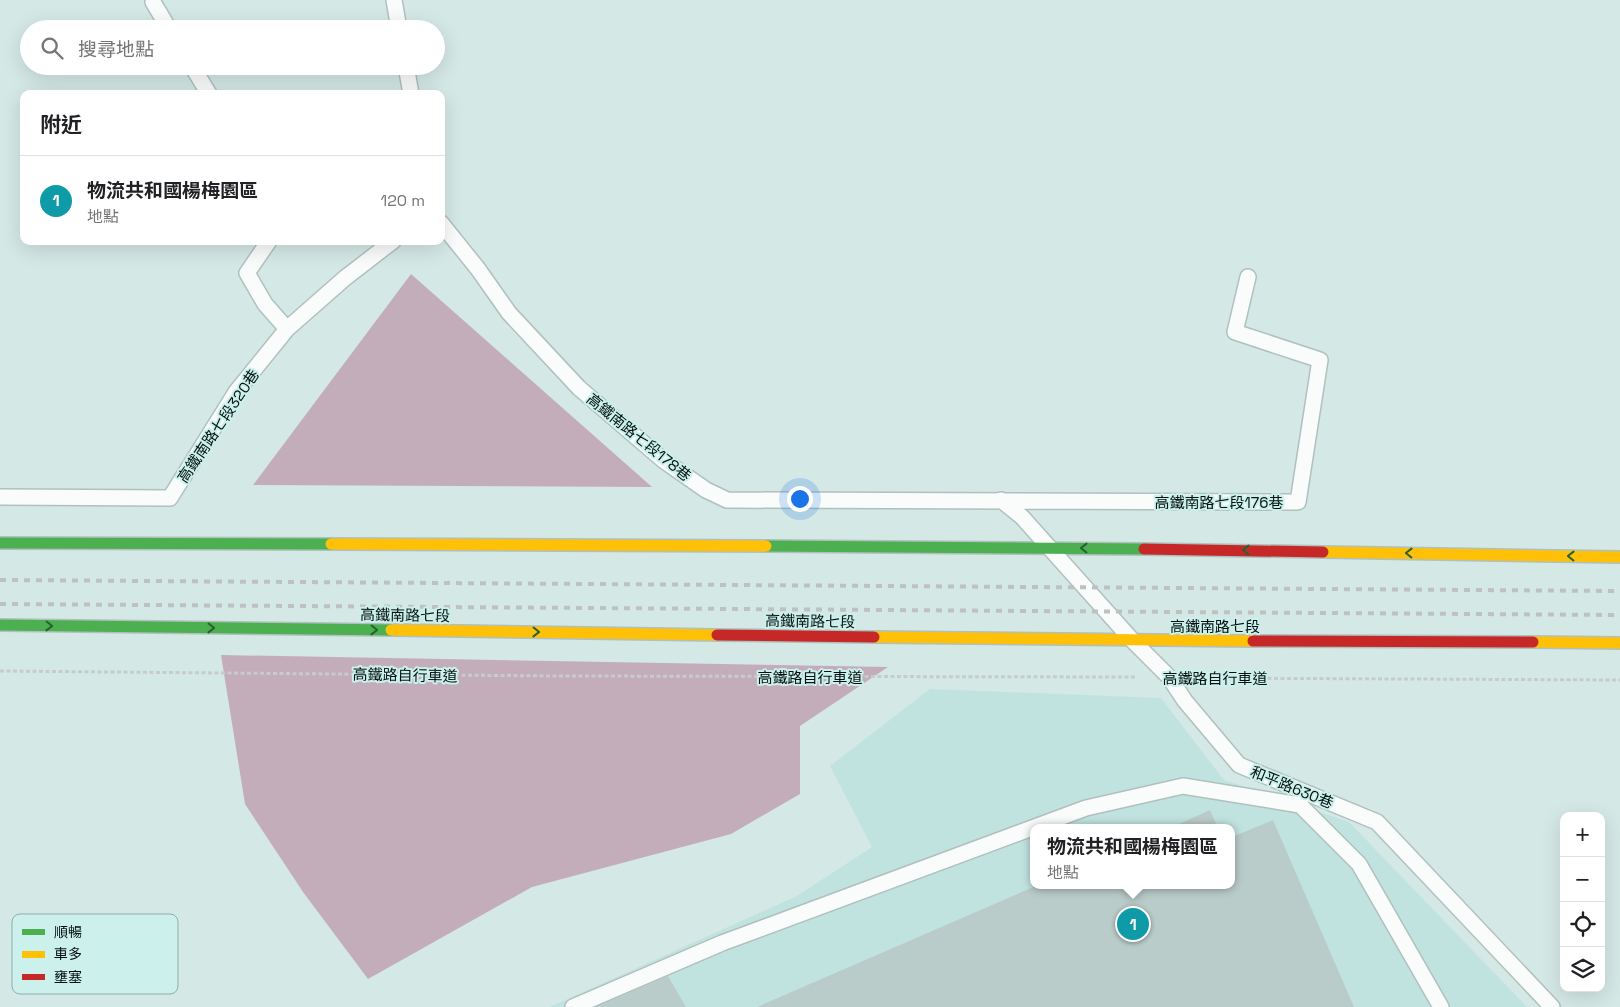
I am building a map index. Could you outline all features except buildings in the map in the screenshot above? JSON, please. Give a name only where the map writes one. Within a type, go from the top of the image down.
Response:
[{"type":"main road","points":[[0,543],[1050,547],[1620,557]]},
{"type":"main road","name":"高鐵南路七段","points":[[0,625],[1132,640],[1620,643]]},
{"type":"lane","points":[[394,0],[397,20]]},
{"type":"lane","points":[[153,2],[164,20]]},
{"type":"lane","points":[[197,75],[207,90]]},
{"type":"lane","points":[[408,75],[410,90]]},
{"type":"lane","name":"高鐵南路七段178巷","points":[[445,228],[478,269],[509,313],[580,388],[663,460],[706,490],[727,500],[1002,500]]},
{"type":"lane","points":[[266,245],[247,273],[265,304],[287,329]]},
{"type":"lane","name":"高鐵南路七段320巷","points":[[0,497],[170,498],[236,392],[287,329],[345,278],[388,245]]},
{"type":"lane","name":"高鐵南路七段176巷","points":[[1002,500],[1298,502],[1320,360],[1235,332],[1248,278]]},
{"type":"lane","name":"和平路630巷","points":[[1002,500],[1022,517],[1132,640],[1168,677],[1185,701],[1239,765],[1377,822],[1552,1007]]},
{"type":"lane","points":[[1043,824],[1086,808],[1183,786],[1300,805],[1359,864],[1442,1007]]},
{"type":"lane","points":[[573,1007],[722,943],[1030,829]]},
{"type":"path","name":"高鐵路自行車道","points":[[0,671],[567,676],[1620,680]]},
{"type":"shaded area","points":[[411,274],[652,487],[253,485]]},
{"type":"shaded area","points":[[221,655],[888,667],[800,726],[800,794],[731,834],[532,887],[368,979],[303,892],[245,804]]},
{"type":"shaded area","points":[[930,689],[1161,698],[1224,780],[1349,822],[1527,1007],[550,1007],[797,896],[872,847],[830,766]]},
{"type":"railway","points":[[0,580],[1620,591]]},
{"type":"railway","points":[[0,604],[1620,615]]},
{"type":"traffic: fast","points":[[0,543],[331,544]]},
{"type":"traffic: fast","points":[[766,546],[1144,549]]},
{"type":"traffic: fast","points":[[0,625],[391,630]]},
{"type":"traffic: slow","points":[[331,544],[766,546]]},
{"type":"traffic: slow","points":[[1323,552],[1620,557]]},
{"type":"traffic: slow","points":[[391,630],[717,635]]},
{"type":"traffic: slow","points":[[874,637],[1253,641]]},
{"type":"traffic: slow","points":[[1533,642],[1620,643]]},
{"type":"traffic: jam","points":[[1144,549],[1323,552]]},
{"type":"traffic: jam","points":[[717,635],[874,637]]},
{"type":"traffic: jam","points":[[1253,641],[1533,642]]},
{"type":"place","name":"物流共和國楊梅園區","points":[[1133,924]]}]
